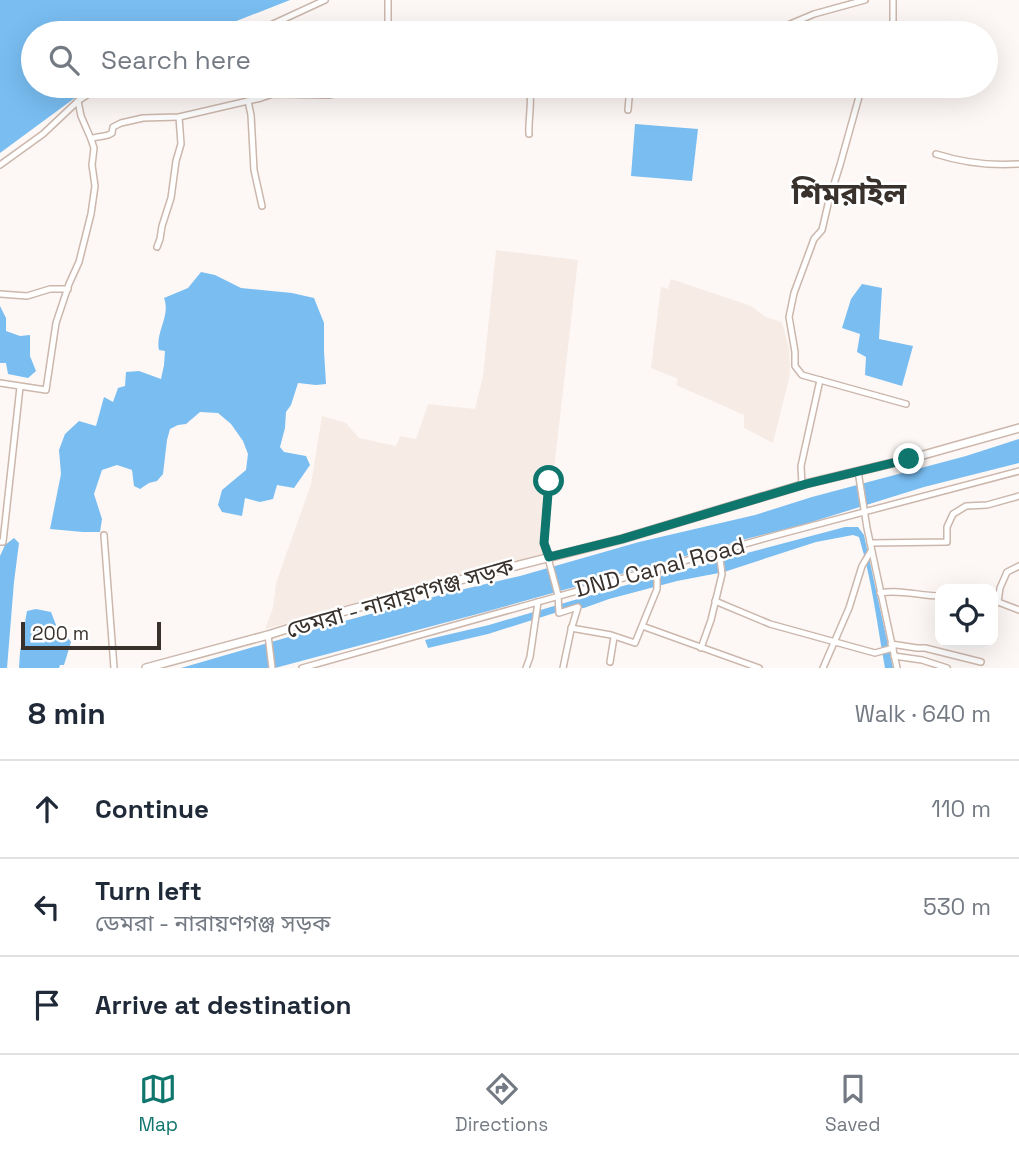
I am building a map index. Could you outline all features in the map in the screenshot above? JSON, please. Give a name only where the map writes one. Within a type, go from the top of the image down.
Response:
[{"type":"main road","name":"ডেমরা - নারায়ণগঞ্জ সড়ক","points":[[146,668],[334,614],[622,539],[802,485],[1019,428]]},
{"type":"street","points":[[280,21],[325,0]]},
{"type":"street","points":[[388,0],[388,21]]},
{"type":"street","points":[[797,21],[865,0]]},
{"type":"street","points":[[893,0],[893,21]]},
{"type":"street","points":[[0,164],[43,134],[83,98]]},
{"type":"street","points":[[91,139],[107,137],[112,133],[113,127],[121,123],[143,118],[179,117],[263,98]]},
{"type":"street","points":[[529,134],[530,98]]},
{"type":"street","points":[[628,110],[629,98]]},
{"type":"street","points":[[859,98],[822,230],[814,239],[794,293],[789,317],[796,370],[802,375],[906,404]]},
{"type":"street","points":[[0,383],[46,390],[56,323],[79,262],[94,191],[94,148],[78,101]]},
{"type":"street","points":[[248,101],[254,170],[262,206]]},
{"type":"street","points":[[157,247],[171,198],[181,144],[179,117]]},
{"type":"street","points":[[936,154],[960,162],[1019,164]]},
{"type":"street","points":[[0,294],[27,296],[50,289],[68,289]]},
{"type":"street","points":[[802,485],[801,466],[820,380]]},
{"type":"street","points":[[0,542],[3,542],[20,387]]},
{"type":"street","points":[[858,471],[863,512],[897,668]]},
{"type":"street","name":"DND Canal Road","points":[[302,668],[558,595],[1019,471]]},
{"type":"street","points":[[549,481],[544,543],[558,595],[559,613],[578,607],[563,668]]},
{"type":"street","points":[[870,543],[947,542],[947,527],[953,514],[966,506],[987,505],[1019,496]]},
{"type":"street","points":[[104,534],[114,668]]},
{"type":"street","points":[[701,648],[722,574],[719,551]]},
{"type":"street","points":[[822,668],[849,608],[862,566],[871,551]]},
{"type":"street","points":[[998,594],[1007,572],[1019,566]]},
{"type":"street","points":[[571,628],[635,643],[657,589],[657,568]]},
{"type":"street","points":[[880,593],[892,591],[935,596]]},
{"type":"street","points":[[526,668],[538,601]]},
{"type":"street","points":[[715,601],[770,624],[875,653],[892,646],[925,648],[981,662]]},
{"type":"street","points":[[998,603],[1019,610]]},
{"type":"street","points":[[642,626],[759,668]]},
{"type":"street","points":[[268,635],[272,668]]},
{"type":"street","points":[[610,663],[614,637]]},
{"type":"street","points":[[894,656],[922,660],[947,668]]},
{"type":"shaded area","points":[[496,250],[578,260],[544,557],[265,629],[273,608],[276,583],[311,484],[322,416],[346,423],[359,438],[396,446],[400,436],[416,439],[428,404],[475,409],[483,376]]},
{"type":"shaded area","points":[[671,279],[751,306],[766,317],[782,322],[789,348],[790,375],[773,443],[744,428],[744,415],[676,385],[678,379],[651,368],[661,287],[668,289]]},
{"type":"water","points":[[0,0],[290,0],[237,21],[21,21],[21,98],[75,98],[0,153]]},
{"type":"water","points":[[635,124],[698,129],[692,181],[631,176]]},
{"type":"water","points":[[201,272],[215,275],[241,288],[314,298],[324,323],[326,384],[298,383],[286,412],[280,447],[284,452],[306,456],[310,465],[294,488],[277,485],[273,499],[260,502],[245,498],[242,516],[222,512],[218,505],[222,490],[246,470],[248,454],[231,424],[218,413],[200,412],[186,424],[170,429],[163,474],[157,481],[140,489],[134,486],[132,470],[117,465],[102,470],[94,494],[102,519],[100,532],[50,529],[61,474],[59,450],[65,434],[79,421],[96,426],[104,397],[113,402],[118,388],[125,386],[126,372],[139,371],[161,379],[165,351],[159,350],[158,343],[166,311],[164,298],[188,288]]},
{"type":"water","points":[[862,284],[882,288],[879,339],[913,346],[902,386],[865,375],[866,357],[857,352],[860,334],[842,328],[851,299]]},
{"type":"water","points":[[0,306],[6,318],[6,331],[20,336],[30,335],[30,356],[36,371],[28,378],[8,374],[6,363],[0,363]]},
{"type":"water","points":[[1019,439],[1019,463],[924,487],[802,525],[485,612],[275,668],[181,668],[639,542],[755,515]]},
{"type":"water","points":[[845,527],[858,527],[864,535],[893,668],[885,668],[864,553],[859,537],[853,535],[816,542],[724,572],[677,581],[584,608],[564,610],[488,634],[428,648],[425,640],[489,625],[619,587]]},
{"type":"water","points":[[14,538],[19,543],[7,668],[0,668],[0,556],[5,545]]},
{"type":"water","points":[[36,609],[51,612],[56,625],[52,630],[39,631],[52,637],[68,638],[71,642],[64,665],[59,668],[19,668],[27,611]]},
{"type":"district","name":"শিমরাইল","points":[[849,193]]},
{"type":"route","points":[[549,481],[544,543],[549,557],[622,539],[806,484],[909,459]]}]
